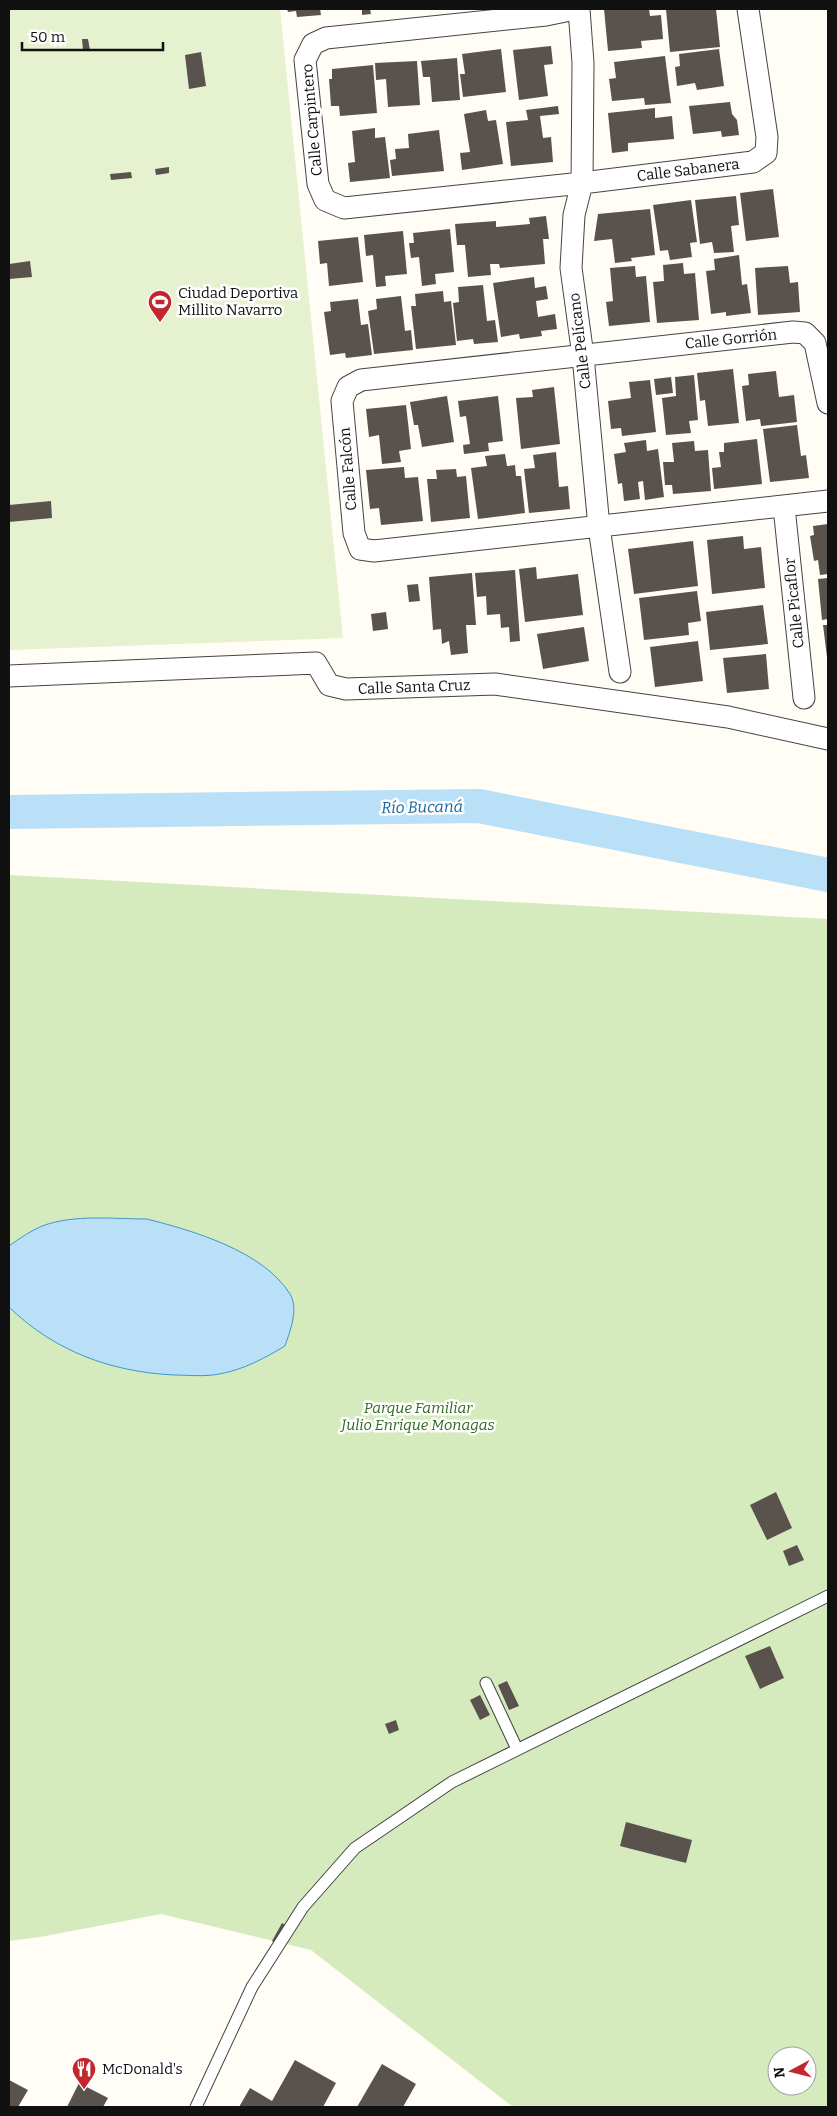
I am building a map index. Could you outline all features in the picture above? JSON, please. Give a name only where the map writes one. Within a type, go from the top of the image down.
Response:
[{"type":"street","name":"Calle Carpintero","points":[[575,9],[546,15],[326,38],[313,44],[305,60],[318,184],[325,200],[344,208],[582,184]]},
{"type":"street","name":"Calle Pelícano","points":[[579,9],[583,63],[582,184],[574,215],[571,268],[583,356],[599,527],[620,672]]},
{"type":"street","name":"Calle Sabanera","points":[[582,184],[753,162],[766,153],[767,137],[748,9]]},
{"type":"street","name":"Calle Gorrión","points":[[583,356],[793,332],[805,333],[815,343],[828,403]]},
{"type":"street","name":"Calle Falcón","points":[[583,356],[361,380],[348,387],[342,400],[354,533],[360,549],[374,551],[599,527]]},
{"type":"street","points":[[599,527],[828,502]]},
{"type":"street","name":"Calle Picaflor","points":[[784,507],[804,698]]},
{"type":"street","name":"Calle Santa Cruz","points":[[9,676],[316,663],[329,685],[346,689],[495,684],[728,717],[828,739]]},
{"type":"lane","points":[[196,2107],[252,1988],[303,1907],[355,1848],[452,1782],[828,1596]]},
{"type":"lane","points":[[486,1683],[517,1749]]},
{"type":"green space","name":"Ciudad Deportiva Millito Navarro","points":[[9,9],[280,9],[343,638],[9,650]]},
{"type":"green space","name":"Parque Familiar Julio Enrique Monagas","points":[[9,875],[828,919],[828,2107],[513,2107],[311,1950],[161,1914],[9,1941]]},
{"type":"water","points":[[94,1218],[147,1219],[226,1245],[263,1266],[278,1279],[290,1294],[294,1306],[293,1320],[285,1346],[245,1367],[219,1374],[197,1376],[151,1373],[106,1364],[64,1347],[45,1336],[9,1307],[9,1246],[25,1235],[42,1226],[67,1220]]},
{"type":"building","points":[[287,9],[320,9],[321,15],[297,17],[296,11],[288,12]]},
{"type":"building","points":[[362,9],[370,9],[371,14],[362,15]]},
{"type":"building","points":[[604,9],[649,9],[650,16],[661,15],[663,39],[641,41],[642,48],[608,51]]},
{"type":"building","points":[[666,9],[716,9],[720,47],[670,52]]},
{"type":"building","points":[[82,39],[88,39],[90,50],[83,50]]},
{"type":"building","points":[[551,46],[553,64],[544,65],[548,96],[519,100],[513,50]]},
{"type":"building","points":[[501,49],[506,92],[463,97],[460,74],[465,74],[462,54]]},
{"type":"building","points":[[719,49],[724,86],[697,90],[695,83],[677,86],[675,67],[680,66],[679,54]]},
{"type":"building","points":[[201,52],[206,86],[189,89],[185,55]]},
{"type":"building","points":[[665,56],[671,103],[645,105],[644,98],[612,101],[609,79],[616,78],[614,62]]},
{"type":"building","points":[[457,58],[460,100],[432,102],[430,77],[423,77],[421,61]]},
{"type":"building","points":[[417,61],[420,105],[388,107],[386,79],[376,80],[375,63]]},
{"type":"building","points":[[373,65],[377,113],[340,116],[339,106],[331,106],[329,79],[332,79],[332,69]]},
{"type":"building","points":[[730,102],[732,114],[737,120],[739,135],[722,137],[721,131],[693,134],[689,106]]},
{"type":"building","points":[[558,106],[559,114],[540,116],[543,138],[551,137],[553,162],[511,166],[506,122],[528,120],[526,110]]},
{"type":"building","points":[[655,108],[655,118],[672,116],[674,139],[628,143],[628,151],[612,153],[608,113]]},
{"type":"building","points":[[486,110],[488,121],[496,120],[503,164],[462,170],[460,153],[470,152],[464,114]]},
{"type":"building","points":[[375,128],[375,138],[385,137],[390,178],[350,182],[348,163],[355,162],[352,131]]},
{"type":"building","points":[[439,130],[444,171],[392,176],[390,160],[396,159],[395,149],[409,148],[408,134]]},
{"type":"building","points":[[169,167],[169,173],[156,175],[155,169]]},
{"type":"building","points":[[131,172],[132,178],[111,180],[110,174]]},
{"type":"building","points":[[773,189],[779,237],[746,241],[740,193]]},
{"type":"building","points":[[736,196],[739,225],[731,226],[734,252],[714,253],[712,242],[700,244],[695,200]]},
{"type":"building","points":[[691,200],[697,242],[690,243],[692,257],[670,260],[668,250],[660,251],[653,205]]},
{"type":"building","points":[[650,209],[655,255],[631,258],[632,261],[615,263],[612,239],[594,241],[598,214]]},
{"type":"building","points":[[546,216],[549,239],[543,239],[545,264],[500,268],[499,264],[490,264],[491,275],[468,277],[465,245],[457,245],[455,224],[496,221],[496,227],[530,224],[529,218]]},
{"type":"building","points":[[450,229],[454,272],[435,274],[436,284],[422,286],[419,257],[411,258],[409,243],[414,243],[413,233]]},
{"type":"building","points":[[403,231],[407,274],[385,276],[386,286],[376,287],[373,255],[366,256],[364,235]]},
{"type":"building","points":[[358,237],[363,282],[329,286],[327,263],[320,264],[318,241]]},
{"type":"building","points":[[739,255],[742,285],[747,284],[751,313],[726,316],[726,312],[711,314],[706,271],[715,270],[714,259]]},
{"type":"building","points":[[30,261],[32,277],[9,279],[9,264]]},
{"type":"building","points":[[683,263],[684,274],[695,273],[699,320],[657,323],[653,282],[664,281],[663,265]]},
{"type":"building","points":[[635,266],[636,277],[646,276],[650,322],[609,326],[606,302],[613,301],[610,268]]},
{"type":"building","points":[[788,266],[790,283],[798,282],[800,312],[758,315],[755,268]]},
{"type":"building","points":[[534,277],[535,288],[546,286],[548,299],[536,301],[538,317],[555,314],[557,329],[541,331],[542,336],[520,339],[519,334],[501,337],[493,283]]},
{"type":"building","points":[[483,285],[487,321],[495,320],[498,342],[474,344],[473,339],[457,341],[453,303],[459,302],[458,287]]},
{"type":"building","points":[[443,291],[444,302],[451,301],[456,345],[416,349],[411,306],[416,306],[415,294]]},
{"type":"building","points":[[401,296],[405,331],[411,330],[413,350],[374,354],[368,311],[377,309],[376,299]]},
{"type":"building","points":[[358,299],[361,325],[368,324],[372,355],[346,358],[345,353],[330,355],[324,312],[331,311],[330,302]]},
{"type":"building","points":[[733,369],[739,423],[708,426],[705,400],[700,401],[697,373]]},
{"type":"building","points":[[776,371],[779,397],[794,395],[797,422],[761,426],[760,419],[746,421],[742,386],[749,385],[748,374]]},
{"type":"building","points":[[694,375],[698,420],[689,421],[691,433],[666,435],[662,398],[676,396],[675,377]]},
{"type":"building","points":[[671,377],[673,393],[656,395],[654,379]]},
{"type":"building","points":[[650,380],[656,432],[622,436],[621,428],[611,429],[608,401],[631,398],[629,382]]},
{"type":"building","points":[[554,387],[560,444],[521,449],[516,398],[533,397],[532,390]]},
{"type":"building","points":[[447,396],[454,442],[422,447],[418,425],[414,425],[410,402]]},
{"type":"building","points":[[498,396],[503,441],[488,443],[489,451],[464,454],[463,445],[470,444],[466,416],[460,417],[458,401]]},
{"type":"building","points":[[406,405],[411,449],[399,451],[401,462],[382,464],[379,435],[369,437],[366,409]]},
{"type":"building","points":[[797,425],[801,456],[806,455],[809,478],[770,482],[763,429]]},
{"type":"building","points":[[757,439],[762,484],[714,489],[712,468],[721,467],[719,452],[724,452],[724,443]]},
{"type":"building","points":[[646,440],[647,451],[658,449],[664,497],[645,500],[643,481],[638,482],[640,499],[624,501],[622,483],[618,484],[614,454],[626,452],[624,443]]},
{"type":"building","points":[[694,441],[695,451],[708,450],[711,491],[673,494],[672,485],[665,485],[663,462],[674,462],[672,443]]},
{"type":"building","points":[[556,452],[559,487],[568,486],[570,509],[529,513],[524,469],[535,468],[533,455]]},
{"type":"building","points":[[505,454],[507,466],[515,465],[516,476],[521,476],[525,513],[478,519],[471,468],[487,466],[485,456]]},
{"type":"building","points":[[404,467],[405,478],[418,477],[423,521],[381,525],[379,508],[370,509],[366,470]]},
{"type":"building","points":[[456,469],[457,477],[466,476],[470,518],[431,522],[427,479],[437,479],[436,470]]},
{"type":"building","points":[[51,501],[52,518],[9,522],[9,505]]},
{"type":"building","points":[[828,524],[828,574],[820,575],[818,560],[814,561],[810,536],[814,535],[813,526]]},
{"type":"building","points":[[743,536],[744,549],[761,547],[765,588],[712,594],[707,540]]},
{"type":"building","points":[[693,541],[698,586],[634,594],[628,549]]},
{"type":"building","points":[[536,567],[537,579],[578,574],[583,615],[525,622],[519,569]]},
{"type":"building","points":[[515,570],[520,641],[510,642],[509,627],[501,628],[500,614],[487,615],[486,596],[477,597],[475,573]]},
{"type":"building","points":[[472,573],[476,625],[466,625],[468,653],[451,655],[449,641],[442,644],[441,629],[433,630],[429,577]]},
{"type":"building","points":[[828,578],[828,619],[822,620],[818,579]]},
{"type":"building","points":[[418,584],[420,601],[409,602],[407,585]]},
{"type":"building","points":[[697,591],[701,621],[688,623],[689,635],[644,640],[639,598]]},
{"type":"building","points":[[763,605],[768,644],[710,650],[706,612]]},
{"type":"building","points":[[386,612],[388,629],[373,631],[371,614]]},
{"type":"building","points":[[823,625],[828,625],[828,657],[827,657]]},
{"type":"building","points":[[584,627],[589,661],[543,669],[537,634]]},
{"type":"building","points":[[698,641],[703,681],[655,687],[650,647]]},
{"type":"building","points":[[766,654],[769,689],[727,693],[723,658]]},
{"type":"building","points":[[776,1492],[792,1528],[767,1540],[750,1505]]},
{"type":"building","points":[[797,1545],[804,1560],[789,1566],[783,1551]]},
{"type":"building","points":[[770,1646],[784,1678],[760,1689],[745,1656]]},
{"type":"building","points":[[507,1681],[519,1706],[509,1710],[498,1685]]},
{"type":"building","points":[[480,1695],[490,1715],[480,1720],[470,1700]]},
{"type":"building","points":[[396,1720],[399,1730],[389,1734],[385,1724]]},
{"type":"building","points":[[626,1822],[692,1840],[686,1863],[620,1846]]},
{"type":"building","points":[[282,1923],[287,1926],[277,1944],[272,1941]]},
{"type":"building","points":[[295,2060],[336,2083],[323,2107],[239,2107],[250,2088],[272,2101]]},
{"type":"building","points":[[382,2064],[416,2084],[403,2107],[357,2107]]},
{"type":"building","points":[[9,2080],[28,2090],[18,2107],[9,2107]]},
{"type":"building","name":"McDonald's","points":[[79,2083],[108,2098],[103,2107],[67,2107]]},
{"type":"waterway","name":"Río Bucaná","points":[[9,812],[479,806],[828,875]]},
{"type":"place","name":"Ciudad Deportiva Millito Navarro","points":[[160,323]]},
{"type":"place","name":"McDonald's","points":[[84,2090]]}]
